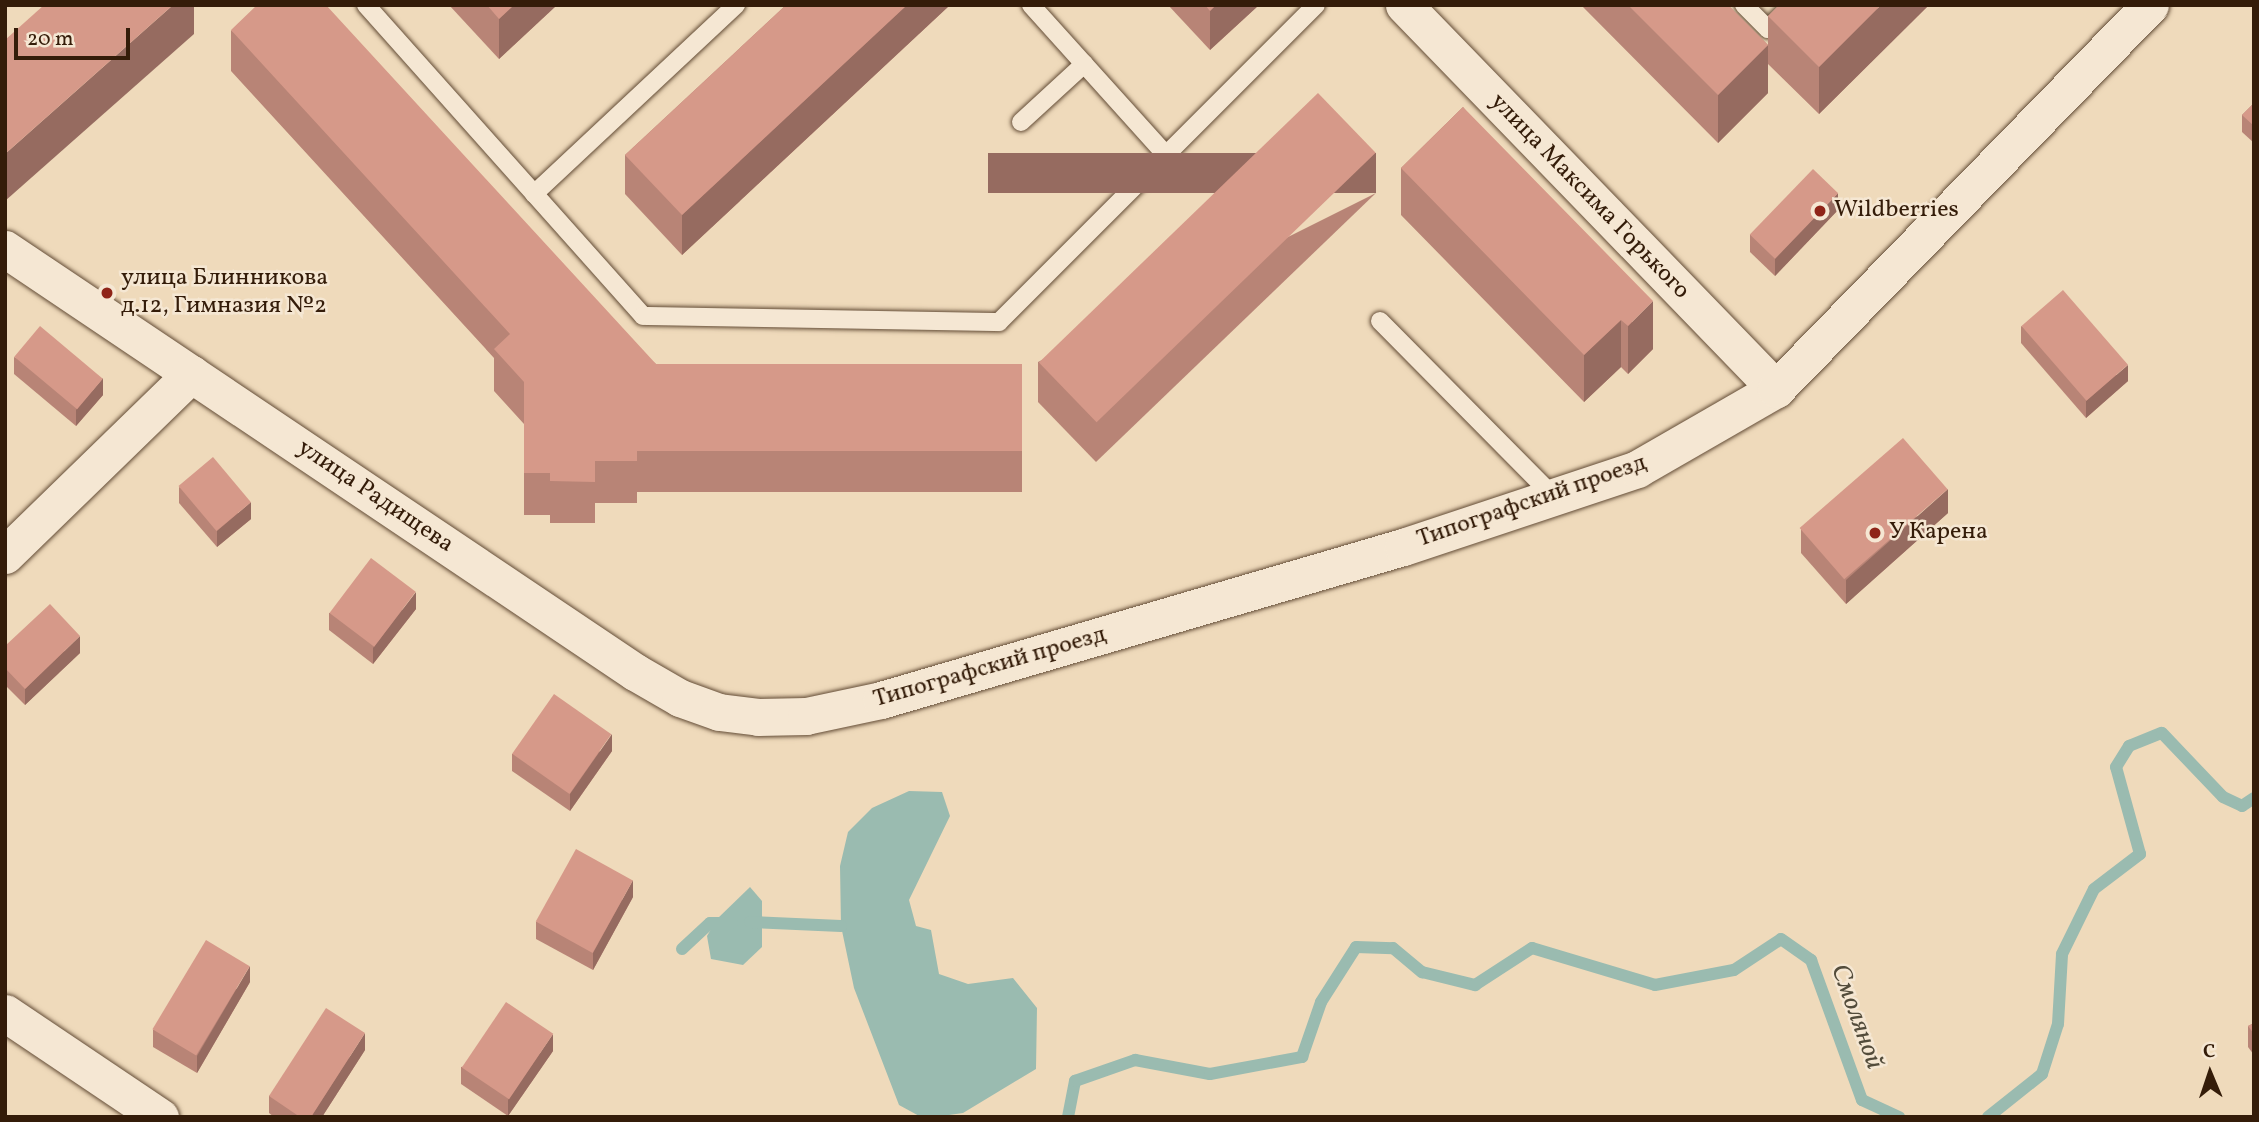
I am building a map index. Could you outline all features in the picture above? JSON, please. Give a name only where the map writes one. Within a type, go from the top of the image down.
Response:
[{"type":"street","name":"улица Максима Горького","points":[[1404,5],[1776,389]]},
{"type":"street","name":"Типографский проезд","points":[[758,718],[806,716],[881,700],[1403,547],[1636,469],[1776,389],[2150,5]]},
{"type":"street","name":"улица Радищева","points":[[5,249],[635,672],[680,698],[719,712],[758,718]]},
{"type":"street","points":[[5,555],[191,373]]},
{"type":"street","points":[[5,1013],[160,1117]]},
{"type":"lane","points":[[534,194],[736,5]]},
{"type":"lane","points":[[1031,5],[1166,155]]},
{"type":"lane","points":[[370,6],[643,316],[999,322],[1316,5]]},
{"type":"lane","points":[[1744,5],[1768,29],[1792,5]]},
{"type":"lane","points":[[1021,122],[1084,64]]},
{"type":"lane","points":[[1380,321],[1554,497]]},
{"type":"water","points":[[909,791],[942,792],[950,816],[909,900],[916,926],[931,930],[939,974],[968,984],[1013,978],[1037,1008],[1036,1069],[963,1113],[935,1117],[921,1117],[899,1105],[854,988],[841,926],[840,866],[848,832],[872,808]]},
{"type":"water","points":[[750,887],[762,901],[762,947],[743,965],[711,959],[707,936],[717,919]]},
{"type":"building","points":[[44,5],[173,5],[5,154],[5,40]]},
{"type":"building","points":[[257,5],[326,5],[656,364],[1022,364],[1022,451],[637,451],[637,461],[595,461],[595,482],[550,481],[550,473],[524,473],[524,382],[494,349],[510,334],[231,30]]},
{"type":"building","points":[[487,5],[514,5],[499,19]]},
{"type":"building","points":[[786,5],[907,5],[682,215],[625,155]]},
{"type":"building","points":[[1205,5],[1216,5],[1210,11]]},
{"type":"building","points":[[1628,5],[1728,5],[1768,45],[1718,95]]},
{"type":"building","points":[[1779,5],[1881,5],[1819,67],[1768,16]]},
{"type":"building","points":[[1318,93],[1376,153],[1097,422],[1039,363]]},
{"type":"building","points":[[2254,103],[2254,126],[2242,115]]},
{"type":"building","points":[[1463,107],[1653,301],[1628,326],[1621,320],[1584,355],[1401,168]]},
{"type":"building","points":[[1813,169],[1838,193],[1775,259],[1750,234]]},
{"type":"building","points":[[2063,290],[2128,365],[2086,401],[2021,326]]},
{"type":"building","points":[[40,326],[103,379],[77,409],[14,357]]},
{"type":"building","name":"У Карена","points":[[1903,438],[1948,489],[1844,579],[1800,528]]},
{"type":"building","points":[[213,457],[251,502],[216,531],[179,486]]},
{"type":"building","points":[[371,558],[416,592],[374,647],[329,613]]},
{"type":"building","points":[[50,604],[80,636],[25,689],[5,668],[5,646]]},
{"type":"building","points":[[554,694],[611,734],[569,794],[512,754]]},
{"type":"building","points":[[576,849],[633,881],[593,953],[536,922]]},
{"type":"building","points":[[206,940],[250,966],[196,1055],[152,1029]]},
{"type":"building","points":[[506,1002],[553,1034],[509,1099],[462,1067]]},
{"type":"building","points":[[326,1008],[365,1033],[311,1117],[300,1117],[269,1096]]},
{"type":"building","points":[[2254,1023],[2254,1034],[2248,1026]]},
{"type":"waterway","name":"Смоляной","points":[[1988,1117],[2042,1074],[2058,1024],[2062,954],[2094,889],[2140,854],[2116,767],[2129,746],[2162,733],[2223,797],[2242,806],[2254,798]]},
{"type":"waterway","points":[[750,922],[841,926]]},
{"type":"waterway","points":[[682,949],[710,923],[732,923]]},
{"type":"waterway","name":"Смоляной","points":[[1068,1117],[1075,1081],[1135,1060],[1210,1074],[1302,1057],[1321,1002],[1356,947],[1393,948],[1422,972],[1475,985],[1532,948],[1655,985],[1734,970],[1781,939],[1811,960],[1862,1100],[1899,1117]]},
{"type":"place","name":"Wildberries","points":[[1820,211]]},
{"type":"place","name":"улица Блинникова д.12, Гимназия №2","points":[[107,293]]},
{"type":"place","name":"У Карена","points":[[1875,533]]}]
